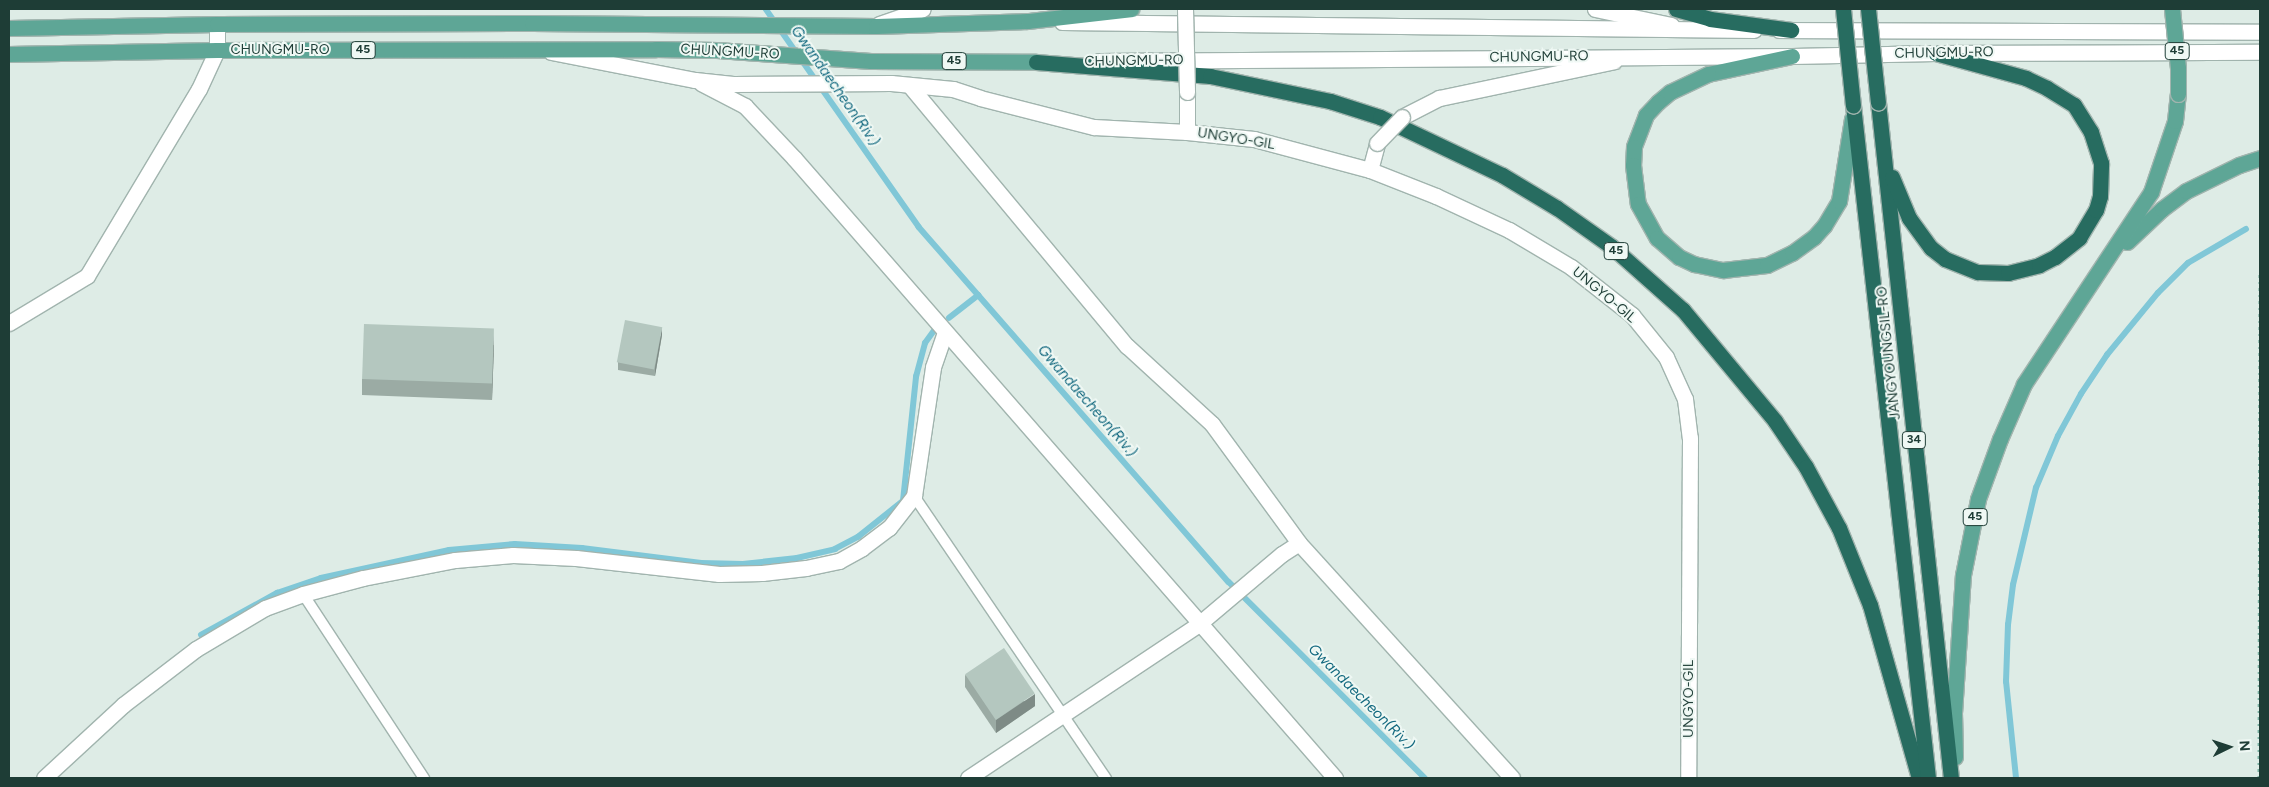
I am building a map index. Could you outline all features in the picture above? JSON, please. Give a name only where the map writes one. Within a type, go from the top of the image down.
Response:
[{"type":"highway","points":[[1676,9],[1710,19],[1792,30]]},
{"type":"highway","name":"34","points":[[1843,9],[1854,105]]},
{"type":"highway","name":"34","points":[[1868,9],[1878,102]]},
{"type":"highway","points":[[1878,102],[1891,174],[1898,194],[1919,234],[1931,248],[1945,259],[1978,272],[2008,273],[2038,265],[2069,248],[2088,226],[2100,196],[2101,163],[2097,146],[2084,118],[2074,106],[2060,96],[2033,82],[1935,53]]},
{"type":"highway","name":"45","points":[[1036,62],[1210,76],[1330,101],[1380,117],[1502,175],[1557,208],[1612,247],[1683,310],[1775,421],[1806,467],[1838,528],[1870,604],[1919,778]]},
{"type":"highway","name":"JANGYOUNGSIL-RO","points":[[1878,102],[1950,778]]},
{"type":"highway","name":"JANGYOUNGSIL-RO","points":[[1854,105],[1928,778]]},
{"type":"main road","name":"45","points":[[1028,21],[1132,9]]},
{"type":"main road","name":"45","points":[[1955,778],[1954,713],[1958,627],[1963,575],[1978,499],[2000,439],[2024,384],[2152,192],[2176,121],[2178,68],[2172,9]]},
{"type":"main road","name":"CHUNGMU-RO","points":[[9,28],[217,24],[532,23],[702,26],[876,26],[1028,21]]},
{"type":"main road","name":"CHUNGMU-RO","points":[[9,54],[218,50],[717,50],[871,61],[1036,62]]},
{"type":"main road","points":[[1792,56],[1708,74],[1670,92],[1646,115],[1634,147],[1635,186],[1638,204],[1646,222],[1668,249],[1694,264],[1731,270],[1767,265],[1804,245],[1824,226],[1839,201],[1854,105]]},
{"type":"main road","points":[[2092,284],[2120,249],[2162,209],[2186,191],[2212,177],[2260,158]]},
{"type":"street","points":[[876,26],[923,9]]},
{"type":"street","points":[[1185,9],[1187,132]]},
{"type":"street","points":[[1595,9],[1689,30]]},
{"type":"street","name":"CHUNGMU-RO","points":[[1028,21],[1689,30],[2260,32]]},
{"type":"street","points":[[9,324],[87,276],[199,89],[218,50],[217,24]]},
{"type":"street","points":[[535,49],[695,80],[746,106],[801,165],[945,333],[1203,620],[1335,778]]},
{"type":"street","name":"CHUNGMU-RO","points":[[1036,62],[1792,56],[1935,53],[2260,52]]},
{"type":"street","points":[[1370,170],[1377,143],[1402,117],[1439,98],[1637,56]]},
{"type":"street","name":"UNGYO-GIL","points":[[695,80],[733,84],[890,83],[953,89],[980,98],[1094,127],[1187,132],[1254,139],[1370,170],[1436,196],[1509,230],[1571,267],[1632,315],[1666,357],[1685,399],[1690,438],[1688,778]]},
{"type":"street","points":[[910,86],[1127,346],[1212,424],[1300,543],[1512,778]]},
{"type":"street","points":[[44,778],[123,705],[196,649],[266,608],[303,594],[363,578],[454,560],[513,554],[576,558],[719,574],[762,573],[806,568],[839,560],[862,548],[889,528],[914,496],[933,367],[945,333]]},
{"type":"street","points":[[968,778],[1203,620],[1282,554],[1300,543]]},
{"type":"lane","points":[[914,496],[1106,778]]},
{"type":"lane","points":[[303,594],[424,778]]},
{"type":"path","points":[[2259,778],[2260,273]]},
{"type":"building","points":[[625,320],[662,327],[654,369],[617,362]]},
{"type":"building","points":[[364,324],[494,329],[492,384],[362,379]]},
{"type":"building","points":[[1004,648],[1035,694],[996,720],[965,674]]},
{"type":"waterway","name":"Gwandaecheon(Riv.)","points":[[766,9],[919,227],[1229,582],[1425,778]]},
{"type":"waterway","points":[[2016,778],[2006,682],[2008,625],[2013,585],[2036,488],[2058,436],[2081,394],[2107,355],[2158,293],[2188,263],[2246,229]]},
{"type":"waterway","points":[[949,318],[978,295]]},
{"type":"waterway","points":[[201,635],[277,593],[321,578],[449,550],[515,544],[582,548],[701,563],[743,564],[797,558],[835,549],[858,537],[903,501],[916,377],[925,343],[933,332]]}]
